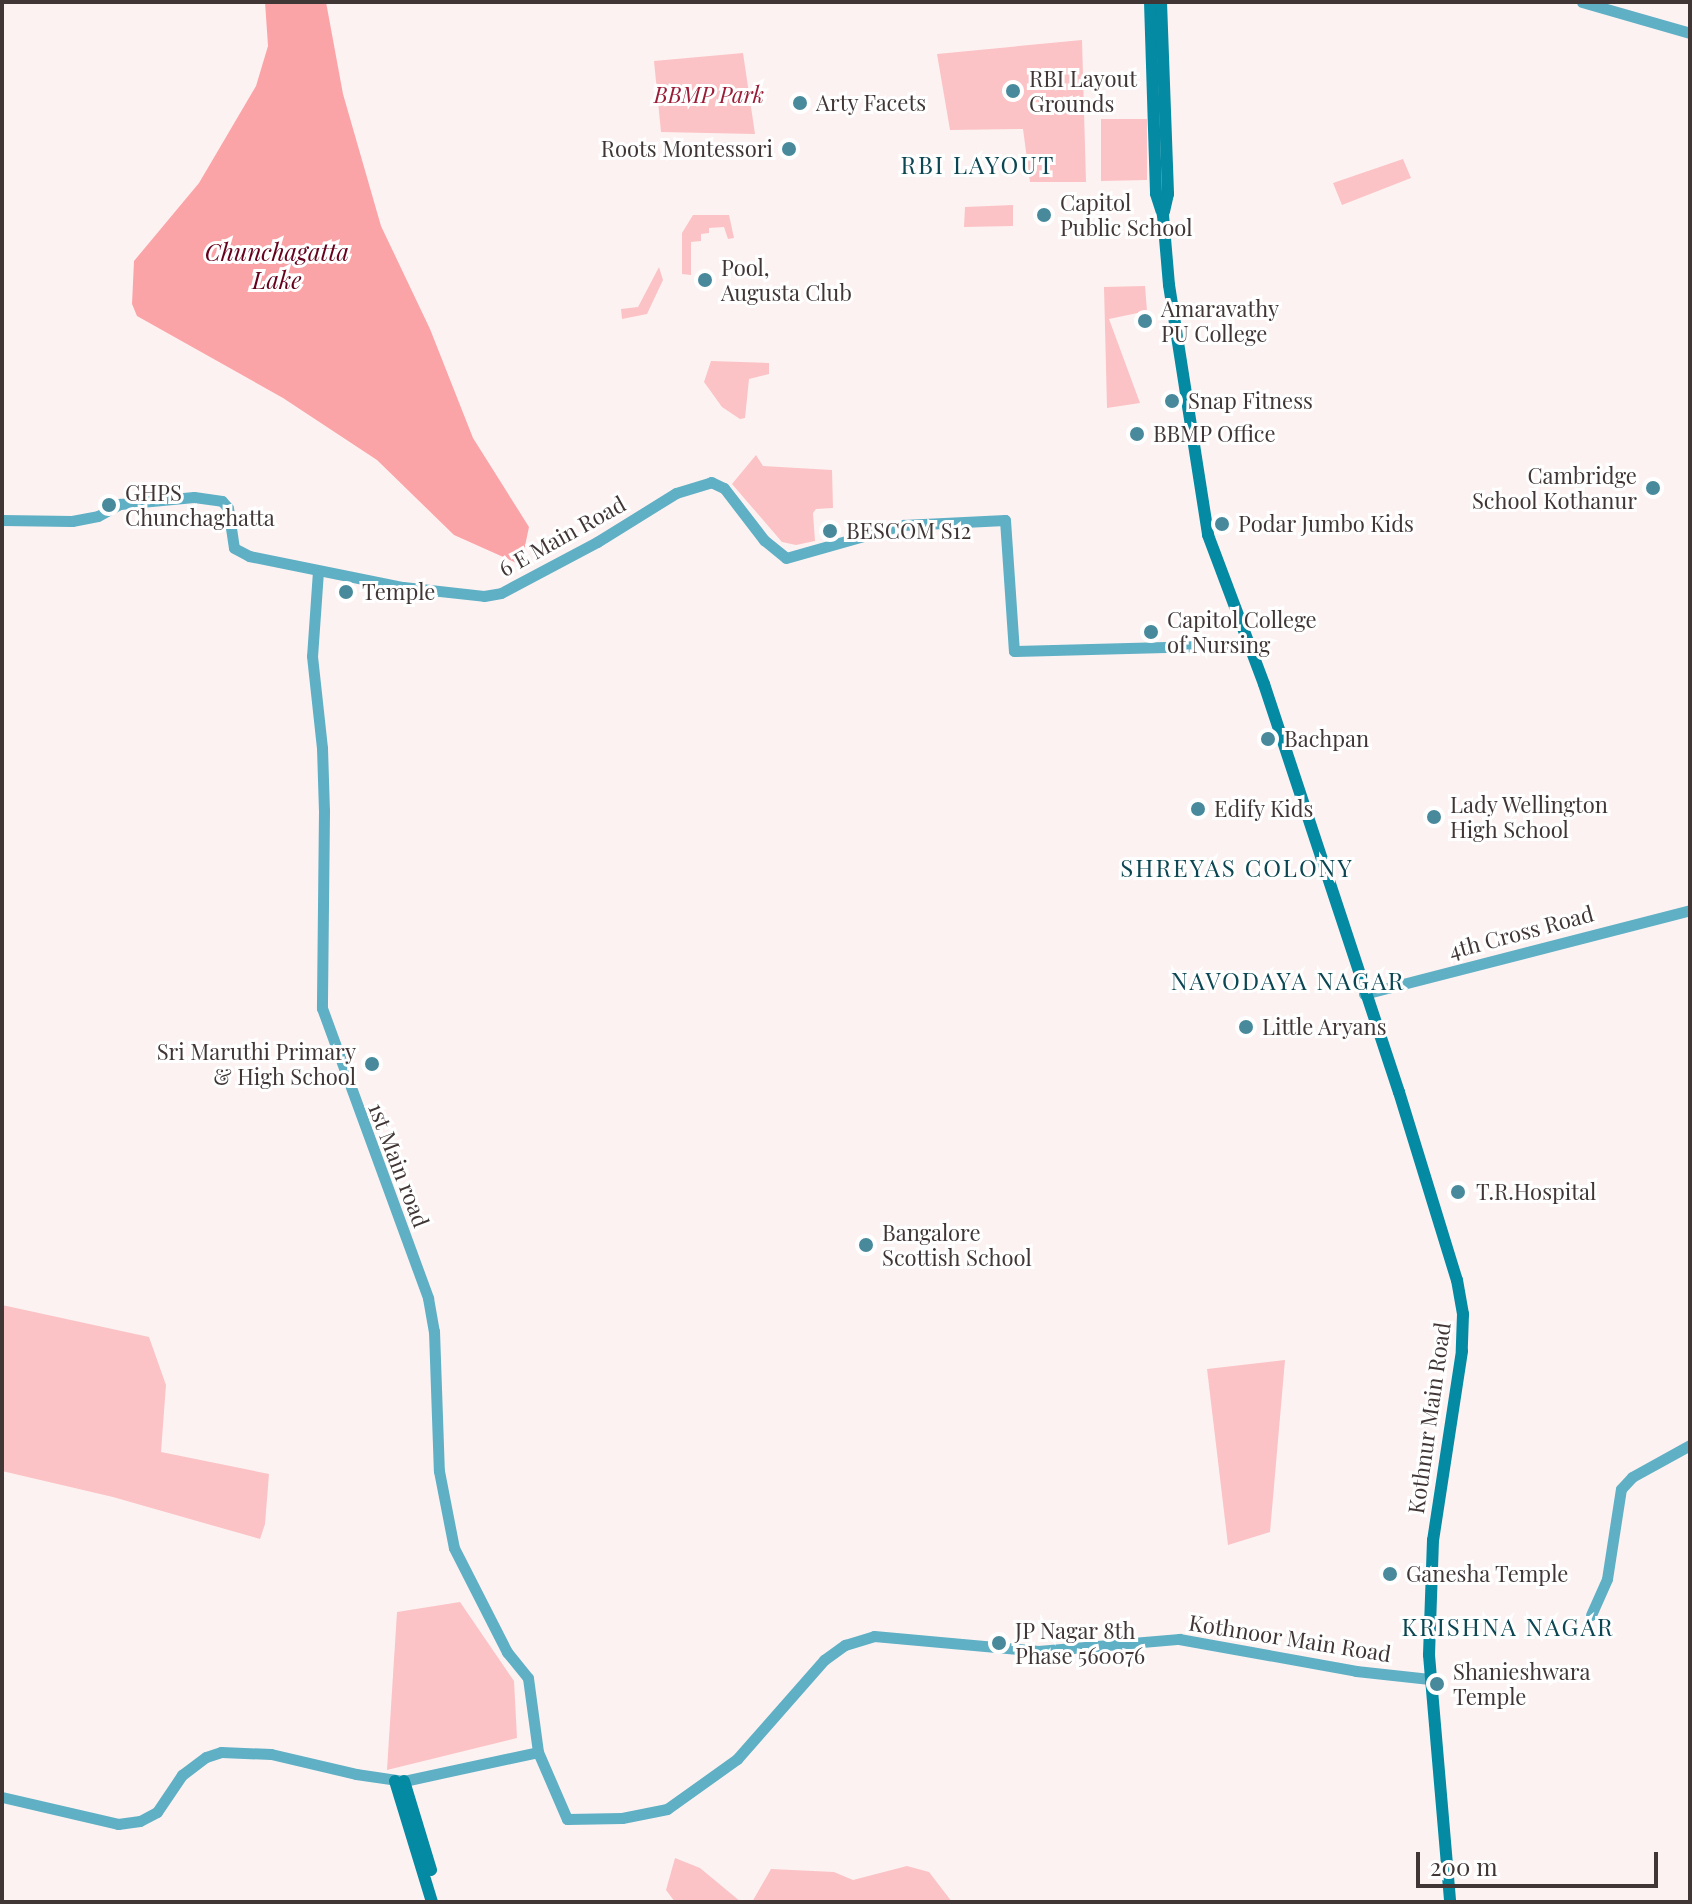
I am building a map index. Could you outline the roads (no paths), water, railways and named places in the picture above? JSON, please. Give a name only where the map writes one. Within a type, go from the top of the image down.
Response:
[{"type":"main road","name":"Kothnur Main Road","points":[[1150,2],[1156,194],[1163,215],[1169,285],[1203,513],[1213,554],[1250,645],[1399,1092],[1457,1280],[1463,1314],[1462,1351],[1433,1540],[1430,1679],[1450,1902]]},
{"type":"main road","name":"Kothnur Main Road","points":[[1161,2],[1168,194],[1163,215]]},
{"type":"main road","points":[[400,1781],[432,1902]]},
{"type":"main road","points":[[400,1781],[440,1902]]},
{"type":"street","points":[[1582,2],[1690,33]]},
{"type":"street","name":"6 E Main Road","points":[[318,571],[467,596],[501,593],[597,542],[676,493],[711,482],[724,488],[764,540],[786,558],[903,525],[1005,520],[1014,651],[1250,645]]},
{"type":"street","points":[[2,520],[72,521],[98,516],[120,504],[194,497],[222,501],[228,508],[231,537],[238,551],[318,571]]},
{"type":"street","name":"1st Main road","points":[[318,571],[312,656],[322,748],[324,810],[322,1008],[428,1298],[434,1331],[439,1471],[454,1548],[507,1652],[528,1678],[538,1752]]},
{"type":"street","name":"4th Cross Road","points":[[1364,994],[1690,910]]},
{"type":"street","points":[[1591,1615],[1607,1579],[1621,1489],[1632,1477],[1690,1445]]},
{"type":"street","name":"Kothnoor Main Road","points":[[538,1752],[569,1820],[645,1815],[667,1809],[737,1759],[788,1706],[824,1660],[845,1645],[874,1636],[1038,1651],[1179,1639],[1348,1670],[1430,1679]]},
{"type":"street","points":[[2,1797],[118,1824],[140,1821],[157,1812],[182,1775],[206,1757],[221,1752],[271,1754],[400,1781],[538,1752]]},
{"type":"water","name":"Chunchagatta Lake","points":[[265,2],[326,2],[343,94],[381,226],[430,329],[473,438],[529,527],[521,565],[454,535],[377,460],[283,398],[137,316],[132,304],[134,261],[199,183],[256,86],[268,46]]},
{"type":"place","name":"RBI Layout Grounds","points":[[1013,91]]},
{"type":"place","name":"Arty Facets","points":[[800,103]]},
{"type":"place","name":"Roots Montessori","points":[[789,149]]},
{"type":"place","name":"Capitol Public School","points":[[1044,215]]},
{"type":"place","name":"Pool, Augusta Club","points":[[705,280]]},
{"type":"place","name":"Amaravathy PU College","points":[[1145,321]]},
{"type":"place","name":"Snap Fitness","points":[[1172,401]]},
{"type":"place","name":"BBMP Office","points":[[1137,434]]},
{"type":"place","name":"Cambridge School Kothanur","points":[[1653,488]]},
{"type":"place","name":"GHPS Chunchaghatta","points":[[109,505]]},
{"type":"place","name":"Podar Jumbo Kids","points":[[1222,524]]},
{"type":"place","name":"BESCOM S12","points":[[830,531]]},
{"type":"place","name":"Temple","points":[[346,592]]},
{"type":"place","name":"Capitol College of Nursing","points":[[1151,632]]},
{"type":"place","name":"Bachpan","points":[[1268,739]]},
{"type":"place","name":"Edify Kids","points":[[1198,809]]},
{"type":"place","name":"Lady Wellington High School","points":[[1434,817]]},
{"type":"place","name":"Little Aryans","points":[[1246,1027]]},
{"type":"place","name":"Sri Maruthi Primary & High School","points":[[372,1064]]},
{"type":"place","name":"T.R.Hospital","points":[[1458,1192]]},
{"type":"place","name":"Bangalore Scottish School","points":[[866,1245]]},
{"type":"place","name":"Ganesha Temple","points":[[1390,1574]]},
{"type":"place","name":"JP Nagar 8th Phase 560076","points":[[999,1643]]},
{"type":"place","name":"Shanieshwara Temple","points":[[1437,1684]]},
{"type":"district","name":"RBI LAYOUT","points":[[978,165]]},
{"type":"district","name":"SHREYAS COLONY","points":[[1237,868]]},
{"type":"district","name":"NAVODAYA NAGAR","points":[[1288,981]]},
{"type":"district","name":"KRISHNA NAGAR","points":[[1508,1627]]},
{"type":"park label","name":"BBMP Park","points":[[709,95]]}]
